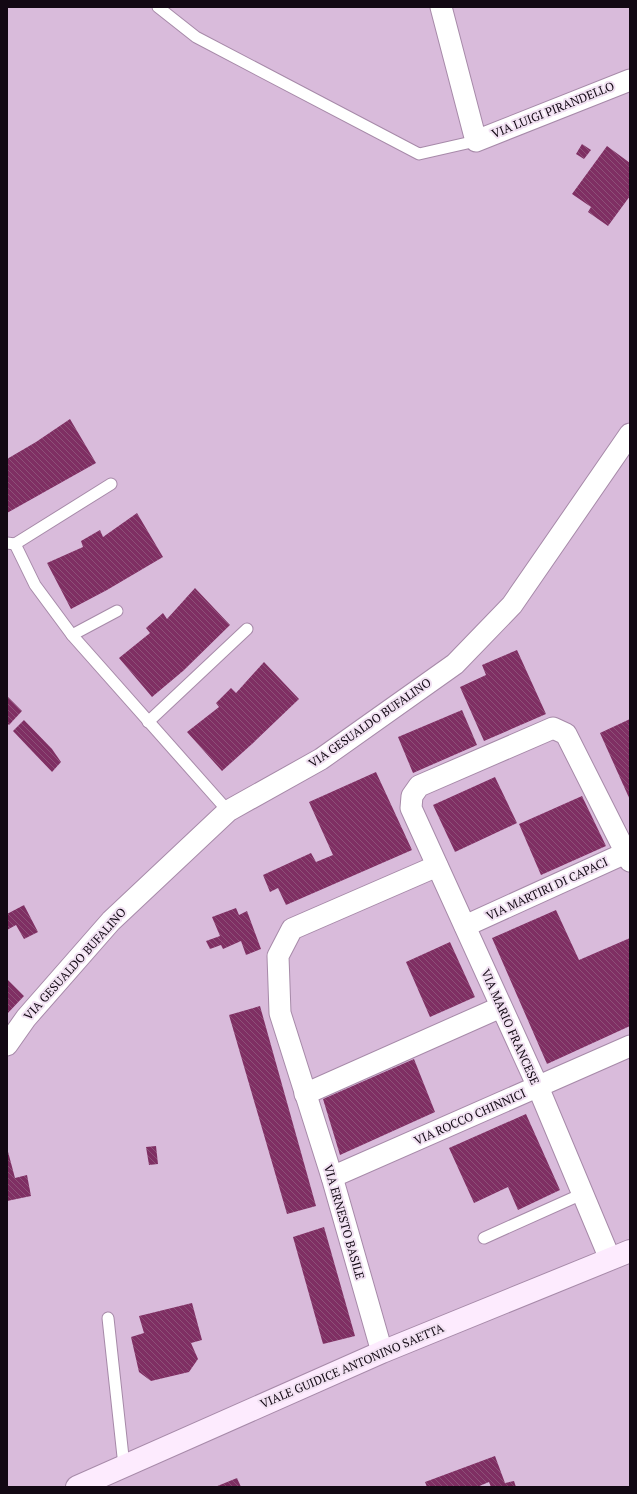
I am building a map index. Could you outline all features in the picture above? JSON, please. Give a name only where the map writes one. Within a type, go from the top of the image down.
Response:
[{"type":"main road","name":"VIALE GUIDICE ANTONINO SAETTA","points":[[77,1487],[382,1352],[630,1251]]},
{"type":"street","points":[[441,7],[476,141]]},
{"type":"street","name":"VIA LUIGI PIRANDELLO","points":[[476,141],[630,80]]},
{"type":"street","name":"VIA GESUALDO BUFALINO","points":[[7,1045],[26,1018],[111,921],[228,811],[321,759],[455,664],[512,605],[630,434]]},
{"type":"street","name":"VIA MARIO FRANCESE","points":[[610,1259],[538,1087],[411,808],[412,796],[419,786],[553,728],[566,734],[629,855]]},
{"type":"street","name":"VIA MARTIRI DI CAPACI","points":[[465,926],[629,855]]},
{"type":"street","name":"VIA ERNESTO BASILE","points":[[382,1352],[332,1178],[280,1013],[278,956],[292,929],[437,866]]},
{"type":"street","points":[[305,1094],[501,1007]]},
{"type":"street","name":"VIA ROCCO CHINNICI","points":[[332,1178],[630,1046]]},
{"type":"lane","points":[[158,7],[196,37],[419,154],[476,141]]},
{"type":"lane","points":[[111,484],[11,543],[35,585],[72,635],[228,811]]},
{"type":"lane","points":[[72,635],[117,611]]},
{"type":"lane","points":[[148,722],[247,629]]},
{"type":"lane","points":[[484,1238],[582,1194]]},
{"type":"lane","points":[[108,1318],[124,1466]]},
{"type":"building","points":[[582,144],[591,150],[584,159],[576,154]]},
{"type":"building","points":[[607,146],[630,163],[630,196],[608,226],[588,212],[591,207],[572,194]]},
{"type":"building","points":[[70,419],[96,463],[7,513],[7,459]]},
{"type":"building","points":[[137,513],[163,557],[71,609],[47,563],[83,547],[81,541],[100,530],[103,537]]},
{"type":"building","points":[[195,588],[230,625],[183,671],[152,697],[119,658],[150,633],[146,628],[163,613],[167,619]]},
{"type":"building","points":[[517,650],[546,714],[484,741],[460,687],[486,675],[482,665]]},
{"type":"building","points":[[264,662],[299,699],[222,771],[187,732],[219,707],[216,703],[231,688],[236,693]]},
{"type":"building","points":[[7,696],[22,711],[9,725],[7,723]]},
{"type":"building","points":[[462,710],[477,745],[413,773],[398,737]]},
{"type":"building","points":[[630,719],[630,800],[600,733]]},
{"type":"building","points":[[24,720],[52,749],[61,762],[52,772],[13,731]]},
{"type":"building","points":[[376,772],[412,850],[286,905],[278,888],[270,892],[263,875],[311,853],[316,862],[333,855],[309,802]]},
{"type":"building","points":[[495,777],[517,823],[455,852],[433,805]]},
{"type":"building","points":[[582,796],[606,846],[541,875],[519,824]]},
{"type":"building","points":[[24,905],[38,932],[24,939],[16,925],[7,930],[7,914]]},
{"type":"building","points":[[236,908],[239,915],[247,911],[261,949],[246,955],[241,941],[223,949],[221,945],[210,949],[206,941],[220,936],[212,917]]},
{"type":"building","points":[[556,910],[579,960],[630,938],[630,1026],[547,1064],[492,938]]},
{"type":"building","points":[[450,942],[475,997],[430,1017],[406,962]]},
{"type":"building","points":[[7,979],[24,996],[7,1014]]},
{"type":"building","points":[[260,1006],[316,1206],[287,1214],[229,1015]]},
{"type":"building","points":[[414,1059],[435,1112],[340,1155],[323,1099]]},
{"type":"building","points":[[526,1114],[560,1190],[518,1210],[508,1187],[474,1203],[449,1148]]},
{"type":"building","points":[[156,1146],[158,1164],[149,1165],[146,1147]]},
{"type":"building","points":[[7,1148],[15,1178],[27,1175],[31,1196],[7,1201]]},
{"type":"building","points":[[324,1227],[355,1336],[323,1344],[293,1237]]},
{"type":"building","points":[[192,1303],[202,1340],[191,1343],[198,1359],[189,1372],[151,1381],[139,1372],[131,1337],[144,1333],[139,1316]]},
{"type":"building","points":[[495,1456],[505,1483],[514,1481],[516,1487],[491,1487],[489,1482],[477,1487],[427,1487],[425,1482]]},
{"type":"building","points":[[237,1478],[241,1487],[215,1487]]}]
